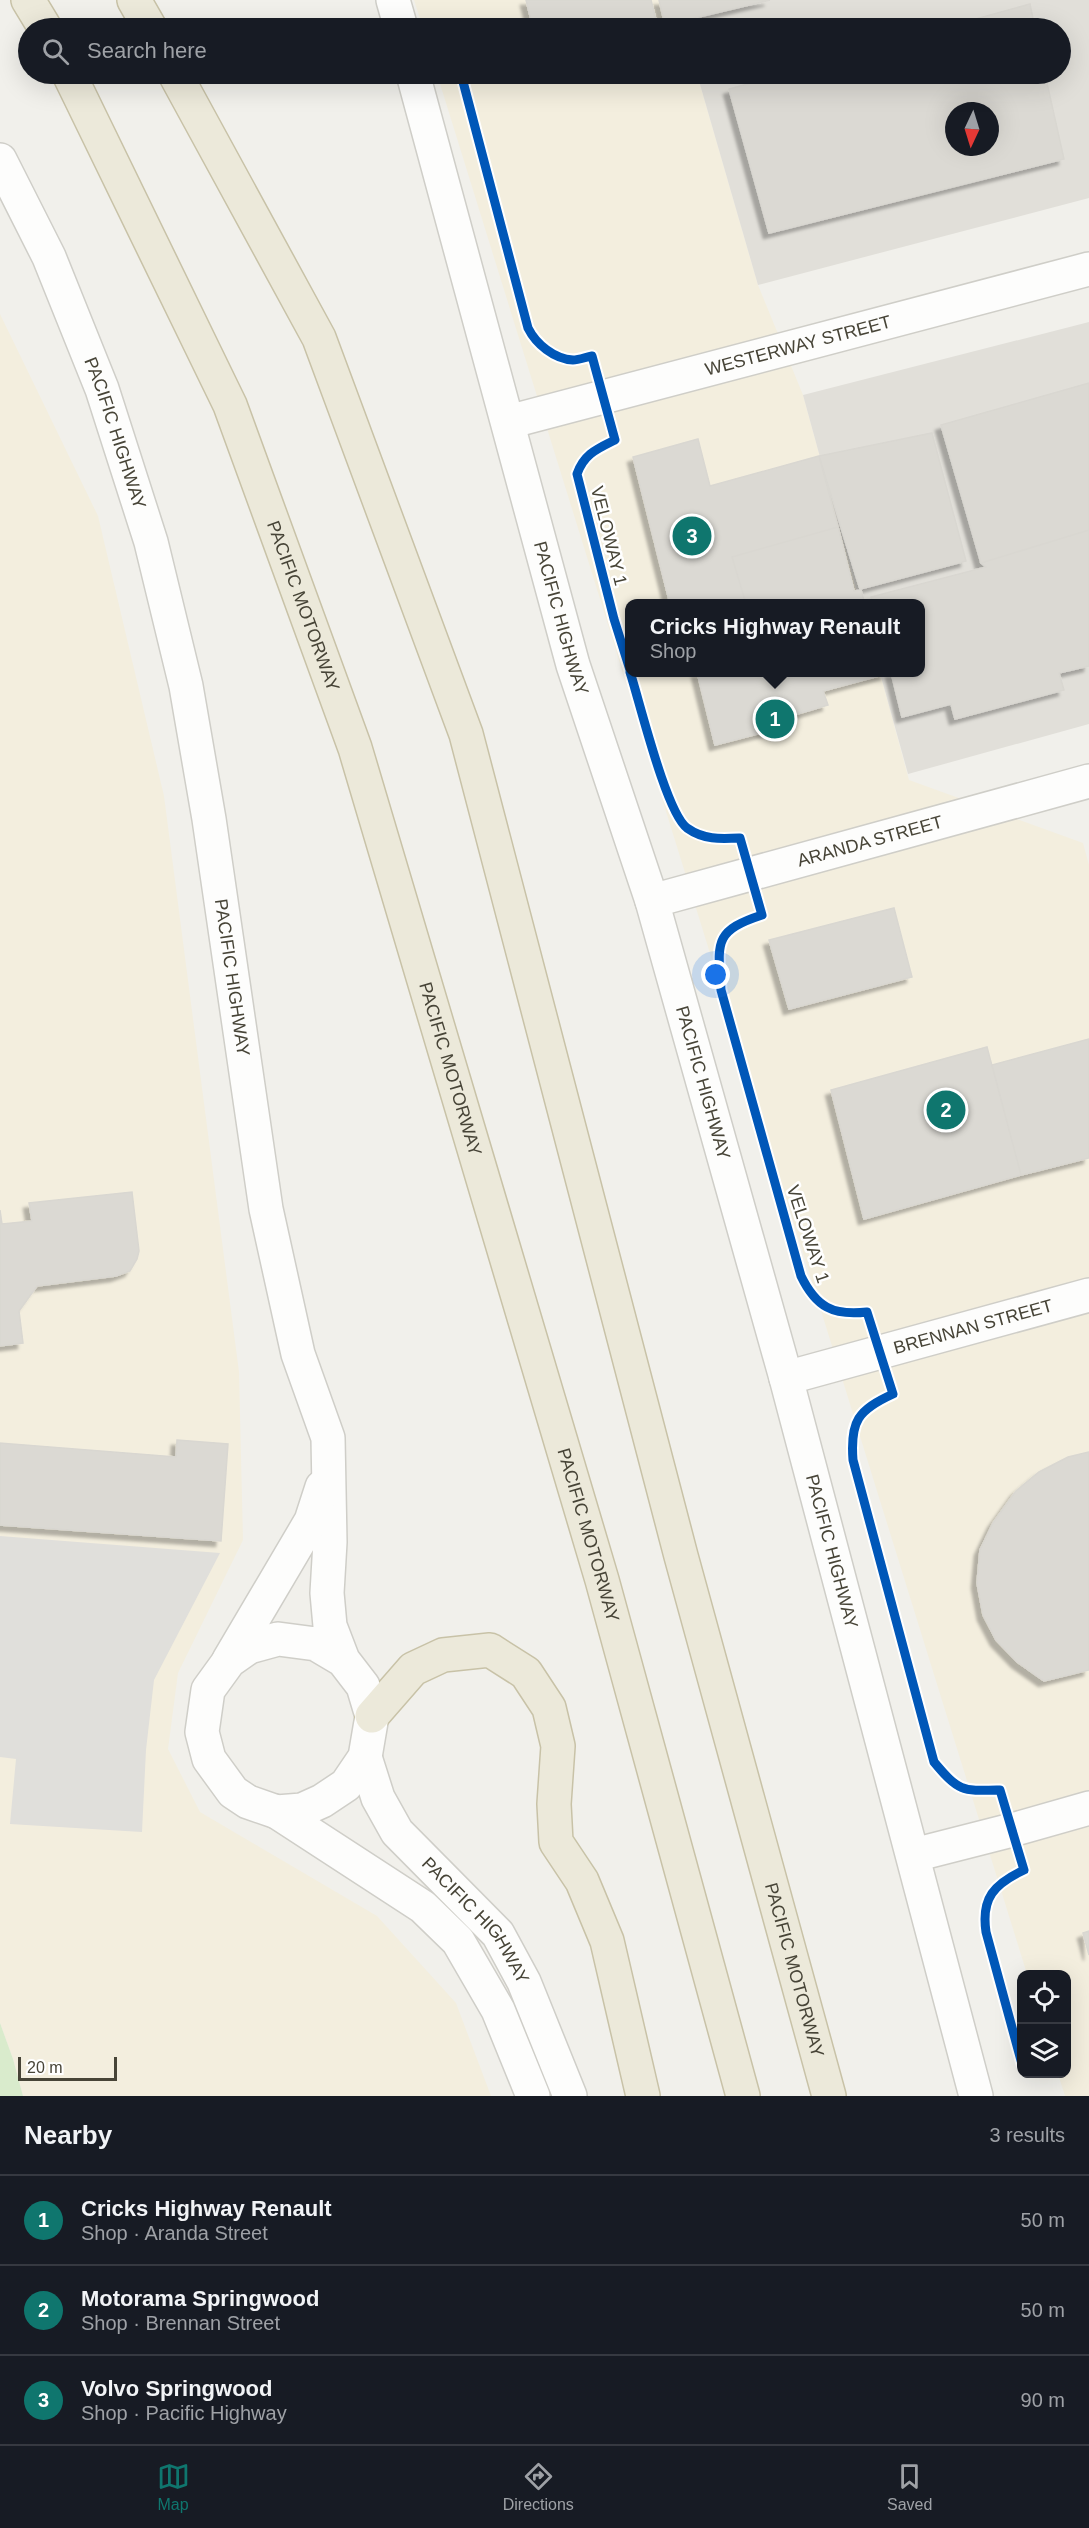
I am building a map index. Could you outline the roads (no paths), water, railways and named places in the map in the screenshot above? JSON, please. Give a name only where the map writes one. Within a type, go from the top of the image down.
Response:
[{"type":"highway","points":[[28,0],[39,18]]},
{"type":"highway","points":[[134,0],[144,18]]},
{"type":"highway","name":"PACIFIC MOTORWAY","points":[[74,84],[230,405],[355,748],[602,1580],[743,2096]]},
{"type":"highway","name":"PACIFIC MOTORWAY","points":[[180,84],[319,338],[466,734],[681,1556],[829,2096]]},
{"type":"highway","points":[[372,1716],[413,1669],[444,1655],[490,1650],[526,1673],[549,1708],[558,1746],[554,1804],[556,1842],[582,1881],[607,1941],[643,2096]]},
{"type":"street","points":[[393,0],[398,18]]},
{"type":"street","name":"PACIFIC HIGHWAY","points":[[416,84],[573,665],[652,901],[786,1377],[976,2096]]},
{"type":"street","name":"PACIFIC HIGHWAY","points":[[0,160],[49,257],[102,389],[151,542],[188,697],[209,819],[266,1209],[298,1354],[328,1438],[330,1542],[327,1593],[330,1626],[343,1660]]},
{"type":"street","name":"WESTERWAY STREET","points":[[508,422],[1089,268]]},
{"type":"street","name":"ARANDA STREET","points":[[652,901],[1089,781]]},
{"type":"street","name":"BRENNAN STREET","points":[[786,1377],[1089,1295]]},
{"type":"street","name":"PACIFIC HIGHWAY","points":[[228,1661],[311,1521],[330,1462]]},
{"type":"street","points":[[278,1639],[316,1644],[343,1660],[363,1686],[372,1716],[365,1757],[346,1785],[322,1801],[302,1810],[277,1812],[248,1802],[232,1792],[208,1759],[202,1732],[208,1690],[228,1661],[249,1647],[278,1639]]},
{"type":"street","name":"PACIFIC HIGHWAY","points":[[365,1757],[378,1798],[397,1832],[498,1934],[524,1982],[570,2096]]},
{"type":"street","points":[[914,1855],[1089,1808]]},
{"type":"street","name":"PACIFIC HIGHWAY","points":[[277,1812],[423,1906],[458,1941],[498,2010],[533,2096]]},
{"type":"place","name":"Volvo Springwood","points":[[692,536]]},
{"type":"place","name":"Cricks Highway Renault","points":[[775,719]]},
{"type":"place","name":"Motorama Springwood","points":[[946,1110]]}]
